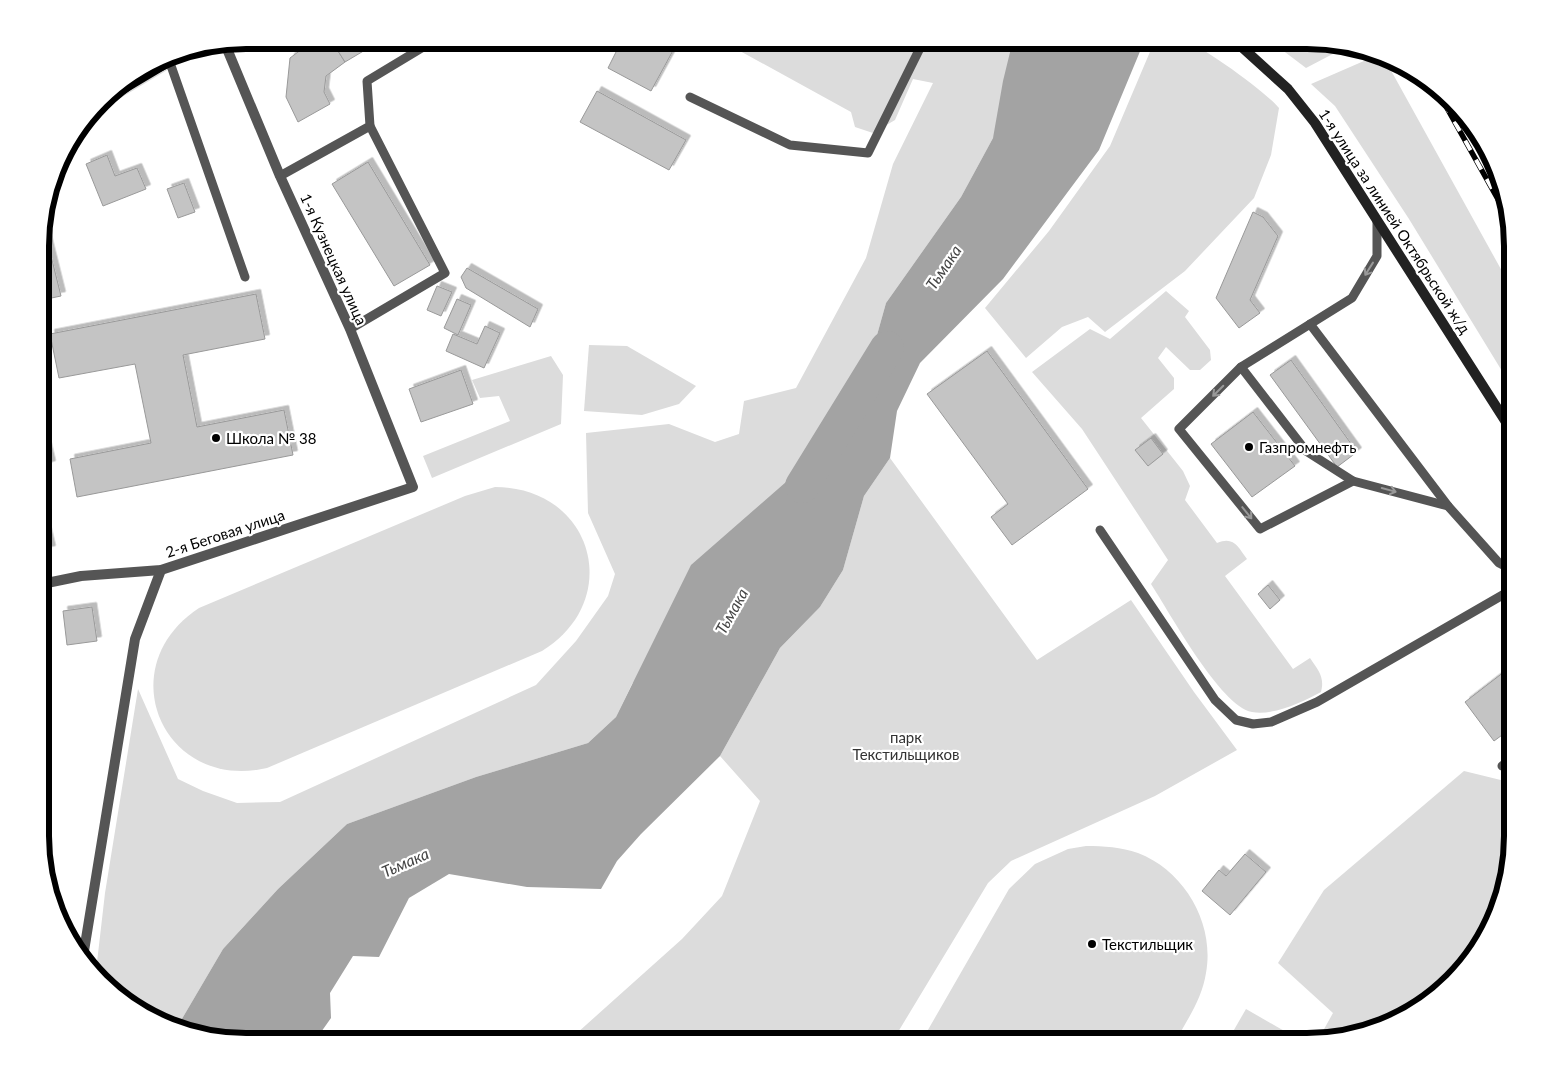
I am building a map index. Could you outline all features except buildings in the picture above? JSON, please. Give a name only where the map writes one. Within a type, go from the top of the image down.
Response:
[{"type":"main road","name":"1-я улица за линией Октябрьской ж/д","points":[[1243,49],[1253,60],[1278,78],[1302,106],[1325,138],[1504,419]]},
{"type":"street","name":"1-я Кузнецкая улица","points":[[227,49],[280,176],[350,329],[413,487]]},
{"type":"street","name":"2-я Беговая улица","points":[[49,583],[81,576],[161,570],[413,487]]},
{"type":"street","points":[[84,949],[135,638],[161,570]]},
{"type":"lane","points":[[350,329],[445,273],[370,126],[367,81],[420,49]]},
{"type":"lane","points":[[690,97],[790,145],[868,153],[920,49]]},
{"type":"lane","points":[[170,64],[244,278]]},
{"type":"lane","points":[[280,176],[370,126]]},
{"type":"lane","points":[[1353,481],[1260,529],[1179,429],[1241,368],[1352,298],[1377,256],[1378,222]]},
{"type":"lane","points":[[1310,324],[1448,506],[1498,563],[1504,566]]},
{"type":"lane","points":[[1241,368],[1306,451],[1353,481],[1448,506]]},
{"type":"lane","points":[[1100,530],[1215,700],[1236,720],[1253,724],[1271,722],[1317,702],[1504,594]]},
{"type":"green space","points":[[736,49],[1047,49],[993,138],[961,197],[886,303],[861,392],[826,447],[762,505],[632,684],[616,717],[588,743],[476,777],[347,824],[278,889],[223,949],[180,1022],[147,1007],[126,993],[106,976],[97,965],[105,893],[138,689],[178,779],[203,791],[237,803],[280,802],[536,685],[576,641],[608,596],[615,574],[588,513],[586,433],[669,424],[715,442],[739,434],[744,401],[796,388],[866,258],[893,164],[933,83],[913,79],[895,120],[873,133],[855,127],[851,112]]},
{"type":"green space","points":[[1151,49],[1201,49],[1233,70],[1279,108],[1271,155],[1254,198],[1185,271],[1105,332],[1088,317],[1062,327],[1026,358],[985,308],[1049,231],[1110,146]]},
{"type":"green space","points":[[1281,49],[1338,51],[1306,68]]},
{"type":"green space","points":[[1370,59],[1389,67],[1504,275],[1504,374],[1409,219],[1335,106],[1311,84]]},
{"type":"green space","points":[[1166,291],[1189,311],[1185,317],[1210,350],[1211,360],[1200,370],[1190,370],[1166,347],[1158,358],[1174,378],[1174,389],[1141,418],[1183,471],[1190,486],[1185,500],[1217,543],[1223,541],[1232,542],[1247,559],[1225,576],[1293,669],[1310,658],[1320,674],[1322,682],[1321,692],[1297,704],[1278,710],[1260,713],[1252,712],[1239,706],[1225,694],[1211,677],[1151,584],[1168,560],[1082,429],[1032,372],[1090,329],[1110,339]]},
{"type":"green space","points":[[589,345],[627,346],[696,386],[679,404],[642,415],[584,411]]},
{"type":"green space","points":[[551,356],[563,375],[561,424],[432,478],[423,456],[510,421],[499,396],[480,398],[472,380]]},
{"type":"green space","name":"парк Текстильщиков","points":[[890,458],[1037,660],[1131,600],[1194,692],[1237,750],[1155,796],[1011,861],[988,883],[897,1033],[577,1033],[682,939],[722,896],[760,801],[720,756],[780,648],[820,607],[843,570],[864,496]]},
{"type":"green space","points":[[495,487],[529,492],[555,505],[575,525],[586,550],[589,577],[583,604],[568,629],[542,651],[267,768],[231,770],[200,761],[176,743],[160,719],[154,691],[157,661],[172,633],[199,608],[465,496]]},
{"type":"green space","points":[[1464,771],[1504,781],[1504,849],[1498,887],[1484,923],[1464,956],[1447,976],[1406,1007],[1358,1027],[1322,1033],[1333,1013],[1278,963],[1324,890]]},
{"type":"green space","name":"Текстильщик","points":[[1086,846],[1106,847],[1125,849],[1138,853],[1155,861],[1170,872],[1193,901],[1201,918],[1206,936],[1208,955],[1201,992],[1180,1033],[926,1033],[1009,889],[1035,864],[1068,849]]},
{"type":"green space","points":[[1246,1009],[1288,1033],[1232,1033]]},
{"type":"water","points":[[1011,49],[1141,49],[1099,150],[1003,279],[920,363],[897,411],[890,458],[864,496],[843,570],[820,607],[780,648],[720,756],[641,834],[617,861],[601,889],[527,887],[449,874],[409,898],[379,957],[353,956],[330,993],[331,1018],[320,1033],[220,1032],[180,1022],[223,949],[278,889],[347,824],[476,777],[588,743],[616,717],[691,565],[826,447],[861,392],[886,303],[961,197],[993,138]]},
{"type":"waterway","name":"Тьмака","points":[[802,486],[887,348]]},
{"type":"railway","points":[[1445,104],[1499,201]]},
{"type":"place","name":"Школа № 38","points":[[216,438]]},
{"type":"place","name":"Газпромнефть","points":[[1249,447]]},
{"type":"place","name":"Текстильщик","points":[[1092,944]]}]
